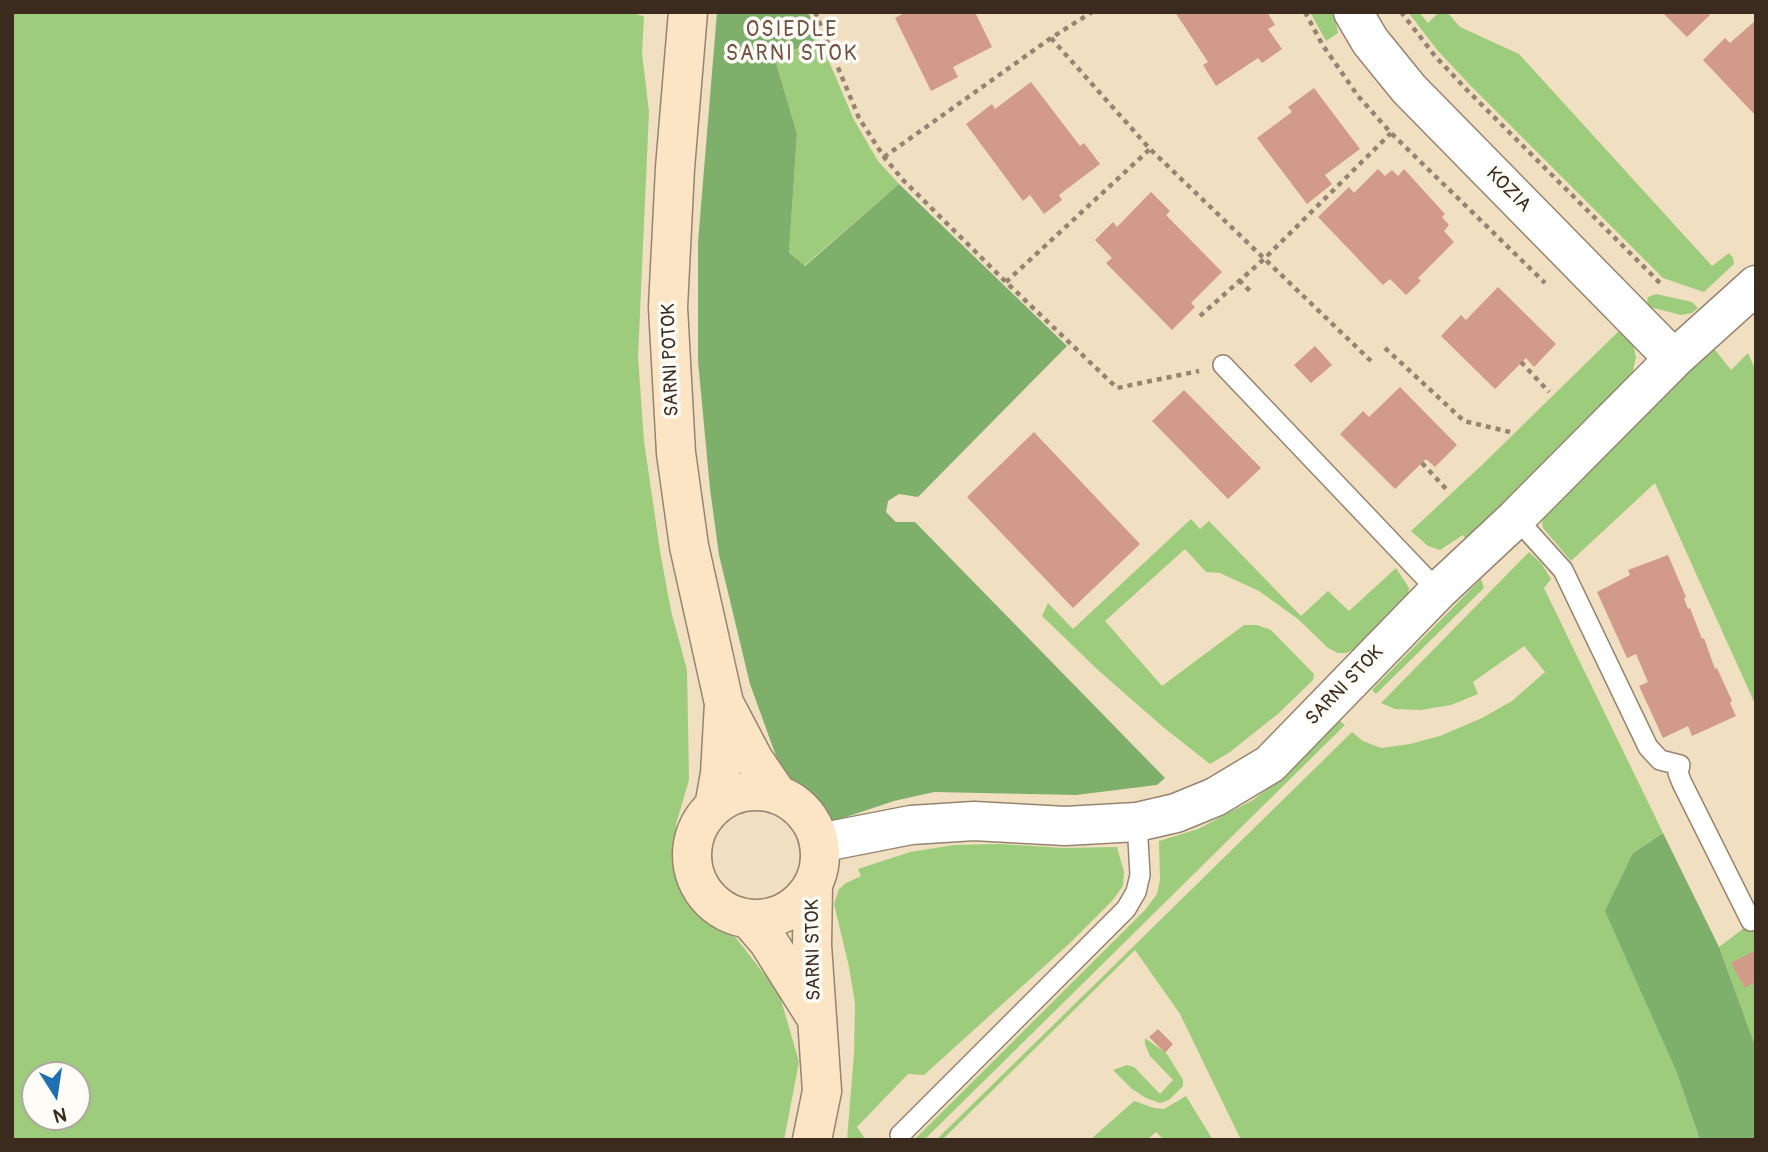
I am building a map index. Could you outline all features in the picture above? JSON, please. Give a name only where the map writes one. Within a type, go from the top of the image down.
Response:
[{"type":"street","name":"SARNI POTOK","points":[[688,12],[670,241],[668,307],[676,453],[689,545],[724,703],[754,760],[778,794]]},
{"type":"street","name":"KOZIA","points":[[1353,12],[1370,41],[1409,89],[1674,359]]},
{"type":"street","name":"SARNI STOK","points":[[819,843],[911,825],[974,821],[1065,826],[1137,822],[1176,813],[1215,797],[1270,764],[1438,591],[1516,518],[1674,359],[1756,285]]},
{"type":"street","name":"SARNI POTOK","points":[[714,807],[720,774],[724,703]]},
{"type":"street","points":[[765,791],[778,794],[805,813],[814,827],[819,843],[819,864],[813,884],[804,897],[786,911],[764,918],[736,916],[713,902],[697,880],[691,855],[697,828],[714,807],[737,793],[765,791]]},
{"type":"street","name":"SARNI STOK","points":[[812,1140],[822,1091],[812,944],[813,884]]},
{"type":"street","name":"SARNI STOK","points":[[749,919],[768,941],[816,1016]]},
{"type":"lane","points":[[1223,365],[1438,591]]},
{"type":"lane","points":[[1516,518],[1563,570],[1648,747],[1660,760],[1680,765],[1678,773],[1682,783],[1751,921]]},
{"type":"lane","points":[[900,1135],[1126,909],[1136,892],[1140,875],[1137,822]]},
{"type":"path","points":[[815,12],[859,118],[884,157],[903,180],[1117,388],[1223,365]]},
{"type":"path","points":[[884,157],[1051,38],[1092,12]]},
{"type":"path","points":[[1401,12],[1435,56],[1467,90],[1660,283]]},
{"type":"path","points":[[1051,38],[1150,149],[1371,361]]},
{"type":"path","points":[[1200,316],[1264,259],[1391,133]]},
{"type":"path","points":[[1006,282],[1150,149]]},
{"type":"path","points":[[1240,280],[1252,293]]},
{"type":"path","points":[[1385,348],[1464,421],[1510,432]]},
{"type":"path","points":[[1521,362],[1549,392]]},
{"type":"path","points":[[1422,463],[1450,492]]},
{"type":"green space","points":[[12,12],[638,12],[638,15],[644,16],[642,53],[649,112],[638,357],[644,441],[660,551],[671,611],[687,670],[689,780],[676,824],[681,893],[736,938],[779,993],[799,1062],[784,1140],[12,1140]]},
{"type":"green space","points":[[717,12],[808,12],[819,38],[775,59],[797,134],[789,252],[805,266],[899,184],[1067,346],[918,497],[899,494],[888,501],[886,512],[896,522],[915,522],[1165,778],[1157,785],[1076,795],[934,792],[894,801],[828,823],[812,823],[801,816],[794,806],[750,684],[719,555],[710,489],[698,361],[698,242]]},
{"type":"green space","points":[[1310,12],[1334,12],[1338,33],[1326,41]]},
{"type":"green space","points":[[1408,12],[1419,12],[1428,23],[1439,12],[1447,12],[1460,27],[1519,54],[1712,266],[1729,253],[1734,264],[1704,292],[1663,278],[1472,87],[1438,51]]},
{"type":"green space","points":[[819,38],[854,120],[878,161],[899,184],[804,266],[789,251],[797,134],[775,59]]},
{"type":"green space","points":[[1656,294],[1692,302],[1698,308],[1692,313],[1681,315],[1650,307],[1648,297]]},
{"type":"green space","points":[[1624,326],[1632,340],[1636,357],[1633,371],[1624,386],[1468,541],[1463,535],[1440,550],[1428,546],[1411,531],[1483,464]]},
{"type":"green space","points":[[1712,346],[1731,370],[1748,353],[1756,371],[1756,706],[1655,483],[1571,561],[1543,528],[1542,522],[1543,517]]},
{"type":"green space","points":[[1191,519],[1200,529],[1209,521],[1301,616],[1328,591],[1349,611],[1396,568],[1409,588],[1407,601],[1355,649],[1338,653],[1328,648],[1298,619],[1259,591],[1220,573],[1206,572],[1185,549],[1105,621],[1162,686],[1244,625],[1257,625],[1271,630],[1314,674],[1313,680],[1279,713],[1230,752],[1210,764],[1098,670],[1042,616],[1048,603],[1073,629]]},
{"type":"green space","points":[[1529,552],[1541,563],[1551,579],[1544,588],[1663,833],[1633,853],[1675,1068],[1700,1140],[1241,1140],[1180,1014],[1135,950],[942,1140],[936,1140],[1352,732],[1363,741],[1381,748],[1440,736],[1482,718],[1512,701],[1545,672],[1524,646],[1473,682],[1478,694],[1451,705],[1421,710],[1395,709],[1381,703]]},
{"type":"green space","points":[[1481,579],[1484,588],[1376,694],[1372,690]]},
{"type":"green space","points":[[1340,721],[1345,725],[924,1140],[914,1140],[1145,910],[1157,894],[1160,880],[1159,841],[1198,829],[1253,800],[1276,782]]},
{"type":"green space","points":[[1663,833],[1719,947],[1756,1048],[1756,1140],[1700,1140],[1675,1068],[1605,911],[1633,853]]},
{"type":"green space","points":[[1000,844],[1064,848],[1117,847],[1124,872],[1123,886],[1112,901],[1070,943],[924,1075],[908,1074],[857,1127],[866,1140],[847,1140],[855,1003],[834,904],[839,889],[861,876],[858,869],[910,852],[954,845]]},
{"type":"green space","points":[[1756,919],[1756,1048],[1719,947]]},
{"type":"green space","points":[[1145,1038],[1167,1054],[1183,1080],[1183,1086],[1169,1100],[1160,1103],[1132,1089],[1113,1070],[1127,1065],[1134,1067],[1160,1094],[1173,1080],[1150,1056]]},
{"type":"green space","points":[[1186,1096],[1213,1140],[1164,1140],[1156,1132],[1147,1140],[1090,1140],[1134,1101],[1164,1109]]},
{"type":"building","points":[[906,12],[975,12],[992,47],[953,67],[958,77],[931,91],[895,18]]},
{"type":"building","points":[[1175,12],[1267,12],[1275,25],[1268,29],[1282,49],[1262,63],[1258,58],[1216,86],[1203,65],[1208,62]]},
{"type":"building","points":[[1662,12],[1707,12],[1710,15],[1687,37]]},
{"type":"building","points":[[1756,20],[1756,116],[1703,60],[1725,38],[1730,43]]},
{"type":"building","points":[[1031,82],[1080,146],[1084,143],[1100,164],[1059,195],[1062,200],[1044,214],[1030,195],[1023,201],[966,124],[992,104],[995,109]]},
{"type":"building","points":[[1314,88],[1360,149],[1325,175],[1332,184],[1307,204],[1257,138],[1292,112],[1288,107]]},
{"type":"building","points":[[1378,169],[1385,176],[1392,170],[1398,176],[1404,169],[1445,214],[1442,217],[1449,225],[1444,231],[1454,242],[1418,278],[1421,281],[1406,295],[1390,279],[1383,285],[1318,217],[1349,187],[1354,193]]},
{"type":"building","points":[[1151,192],[1170,211],[1166,215],[1222,272],[1191,303],[1195,307],[1172,330],[1106,263],[1112,258],[1095,240],[1113,222],[1117,227]]},
{"type":"building","points":[[1498,287],[1556,344],[1534,367],[1526,358],[1495,389],[1441,336],[1461,315],[1466,320]]},
{"type":"building","points":[[1315,346],[1332,365],[1311,383],[1294,365]]},
{"type":"building","points":[[1400,387],[1457,445],[1435,467],[1426,459],[1395,489],[1340,434],[1363,411],[1369,417]]},
{"type":"building","points":[[1184,390],[1261,468],[1228,499],[1152,421]]},
{"type":"building","points":[[1034,432],[1140,544],[1073,608],[967,497]]},
{"type":"building","points":[[1668,555],[1686,597],[1684,598],[1688,609],[1690,608],[1702,639],[1704,638],[1736,716],[1692,736],[1688,726],[1663,738],[1639,686],[1648,682],[1636,654],[1627,658],[1597,592],[1630,575],[1628,570]]},
{"type":"building","points":[[1756,950],[1756,982],[1745,988],[1731,963]]},
{"type":"building","points":[[1158,1029],[1173,1044],[1165,1053],[1149,1037]]},
{"type":"district","name":"OSIEDLE SARNI STOK","points":[[792,43]]}]
